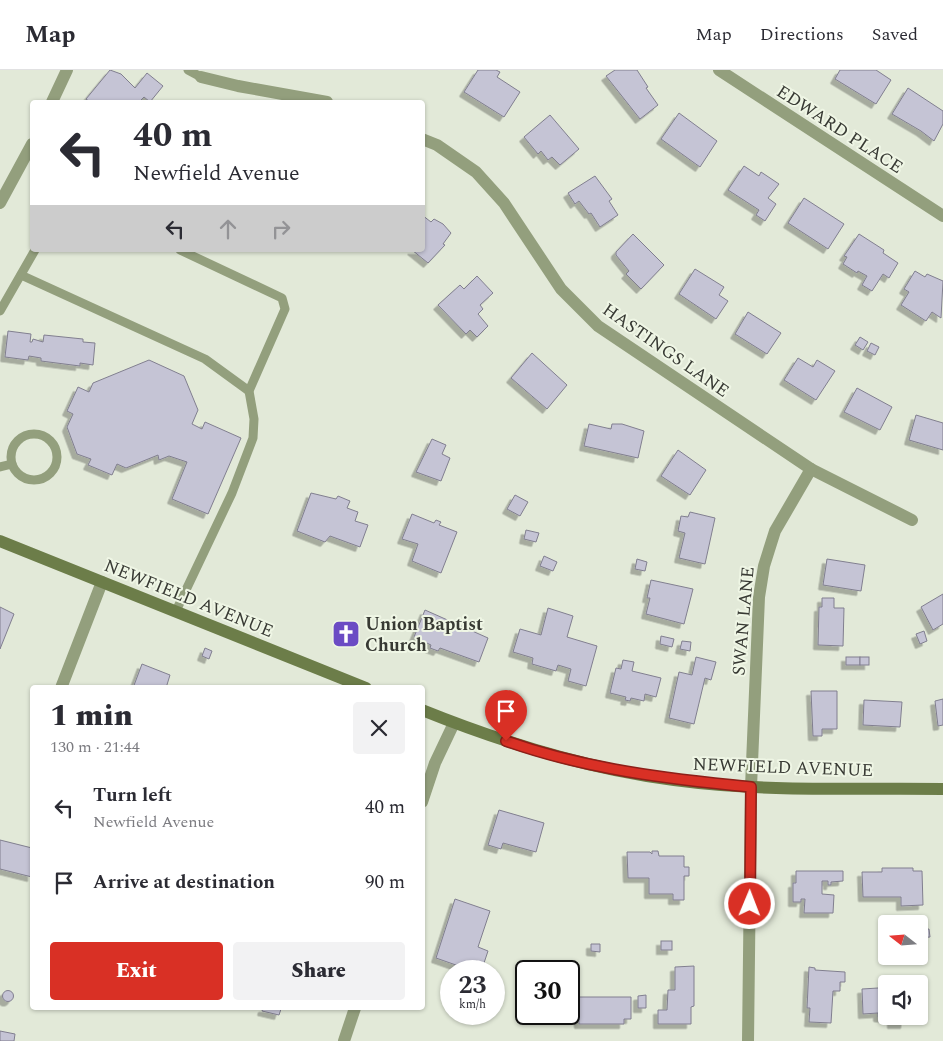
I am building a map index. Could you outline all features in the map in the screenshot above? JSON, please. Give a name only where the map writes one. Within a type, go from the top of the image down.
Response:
[{"type":"main road","name":"NEWFIELD AVENUE","points":[[0,541],[359,685]]},
{"type":"main road","name":"NEWFIELD AVENUE","points":[[425,711],[523,747],[593,766],[673,780],[751,787],[943,789]]},
{"type":"street","points":[[53,100],[67,70]]},
{"type":"street","name":"EDWARD PLACE","points":[[719,70],[943,216]]},
{"type":"street","points":[[201,77],[238,86],[316,100]]},
{"type":"street","name":"HASTINGS LANE","points":[[425,139],[437,145],[476,172],[504,203],[561,289],[598,326],[811,469],[912,520]]},
{"type":"street","points":[[0,204],[30,148]]},
{"type":"street","name":"SWAN LANE","points":[[748,1041],[751,787],[759,597],[764,566],[775,531],[811,469]]},
{"type":"street","points":[[62,685],[102,582]]},
{"type":"street","points":[[425,793],[435,763],[454,723]]},
{"type":"street","points":[[344,1041],[354,1010]]},
{"type":"lane","points":[[188,70],[201,77]]},
{"type":"lane","points":[[0,311],[35,252]]},
{"type":"lane","points":[[176,611],[232,493],[253,438],[254,419],[249,391],[285,309],[282,298],[184,252]]},
{"type":"lane","points":[[21,275],[205,359],[249,391]]},
{"type":"lane","points":[[29,435],[44,436],[54,446],[57,461],[54,468],[43,478],[28,480],[21,476],[12,464],[12,450],[16,443],[29,435]]},
{"type":"lane","points":[[0,466],[12,464]]},
{"type":"building","points":[[110,70],[121,74],[135,88],[147,73],[163,86],[152,100],[144,97],[141,100],[86,99]]},
{"type":"building","points":[[478,70],[496,70],[500,72],[497,77],[520,92],[504,117],[464,92]]},
{"type":"building","points":[[615,70],[637,70],[648,87],[646,88],[658,105],[640,119],[606,76]]},
{"type":"building","points":[[840,70],[876,70],[891,80],[876,104],[835,79]]},
{"type":"building","points":[[908,88],[943,111],[943,124],[934,141],[892,114]]},
{"type":"building","points":[[679,113],[717,141],[700,167],[661,139]]},
{"type":"building","points":[[550,115],[579,149],[560,165],[552,157],[548,160],[541,151],[538,154],[524,137]]},
{"type":"building","points":[[744,166],[759,176],[761,172],[779,184],[768,198],[776,204],[765,221],[756,215],[759,210],[728,190]]},
{"type":"building","points":[[595,176],[612,199],[609,201],[618,215],[600,227],[591,213],[589,214],[579,201],[575,204],[568,193]]},
{"type":"building","points":[[804,198],[844,224],[828,249],[788,223]]},
{"type":"building","points":[[425,217],[431,222],[434,219],[443,224],[451,233],[443,244],[445,245],[428,263],[414,252],[425,252]]},
{"type":"building","points":[[633,234],[664,265],[641,289],[626,274],[629,271],[616,255],[616,252]]},
{"type":"building","points":[[859,234],[884,250],[883,253],[898,263],[889,278],[883,274],[872,291],[862,285],[867,276],[858,271],[857,273],[843,264],[847,257],[844,256]]},
{"type":"building","points":[[695,269],[724,287],[719,295],[728,301],[716,319],[679,294]]},
{"type":"building","points":[[915,271],[925,277],[927,274],[943,281],[941,318],[932,312],[926,321],[901,305],[909,292],[904,289]]},
{"type":"building","points":[[477,276],[493,293],[480,305],[483,309],[478,314],[488,326],[477,337],[470,330],[466,334],[438,305],[460,285],[464,289]]},
{"type":"building","points":[[748,312],[781,333],[767,354],[735,334]]},
{"type":"building","points":[[8,331],[31,334],[30,342],[33,339],[43,342],[44,335],[83,339],[83,342],[95,343],[93,365],[80,363],[80,366],[41,361],[41,358],[29,356],[28,360],[5,357]]},
{"type":"building","points":[[860,337],[868,342],[863,350],[855,345]]},
{"type":"building","points":[[871,343],[879,347],[875,355],[867,351]]},
{"type":"building","points":[[532,353],[567,385],[547,409],[511,378]]},
{"type":"building","points":[[798,358],[813,367],[817,360],[835,371],[816,400],[784,380]]},
{"type":"building","points":[[149,360],[184,376],[198,410],[192,424],[202,429],[205,422],[241,438],[208,514],[172,499],[187,462],[169,456],[159,460],[158,455],[126,468],[117,464],[112,475],[88,465],[91,459],[77,454],[67,427],[73,414],[67,411],[78,387],[89,392],[93,383]]},
{"type":"building","points":[[857,388],[892,407],[880,430],[844,412]]},
{"type":"building","points":[[916,415],[943,423],[943,450],[909,440]]},
{"type":"building","points":[[589,424],[611,429],[612,424],[622,424],[644,431],[638,458],[584,446]]},
{"type":"building","points":[[432,439],[446,445],[442,454],[450,458],[441,481],[416,472]]},
{"type":"building","points":[[678,450],[706,470],[690,495],[661,476]]},
{"type":"building","points":[[311,493],[336,499],[338,496],[350,501],[347,508],[358,512],[355,521],[368,525],[360,547],[330,536],[325,542],[297,531]]},
{"type":"building","points":[[515,495],[528,502],[520,516],[507,509]]},
{"type":"building","points":[[690,512],[715,518],[705,564],[679,558],[685,533],[678,531],[681,516],[688,517]]},
{"type":"building","points":[[412,514],[434,523],[436,520],[441,522],[439,525],[457,532],[441,573],[412,561],[418,544],[402,539]]},
{"type":"building","points":[[526,530],[539,533],[536,542],[524,539]]},
{"type":"building","points":[[544,556],[557,562],[553,571],[540,566]]},
{"type":"building","points":[[637,559],[647,562],[645,571],[635,569]]},
{"type":"building","points":[[827,559],[865,565],[861,591],[823,585]]},
{"type":"building","points":[[651,580],[693,589],[684,624],[646,614],[650,598],[647,598]]},
{"type":"building","points":[[943,594],[943,624],[933,630],[921,607]]},
{"type":"building","points":[[822,598],[834,598],[834,608],[844,608],[843,646],[818,645],[819,607],[822,607]]},
{"type":"building","points":[[0,607],[14,614],[0,649]]},
{"type":"building","points":[[548,608],[573,616],[567,637],[597,646],[586,686],[568,681],[571,669],[558,665],[556,671],[532,664],[533,658],[513,652],[520,629],[541,635]]},
{"type":"building","points":[[425,610],[488,638],[479,662],[440,648],[438,651],[430,648],[431,645],[414,637]]},
{"type":"building","points":[[924,631],[927,641],[920,644],[916,634]]},
{"type":"building","points":[[661,636],[674,639],[672,647],[660,644]]},
{"type":"building","points":[[682,641],[691,642],[690,651],[680,649]]},
{"type":"building","points":[[205,648],[212,651],[209,659],[202,656]]},
{"type":"building","points":[[696,657],[716,662],[711,680],[705,678],[694,724],[669,718],[679,672],[692,675]]},
{"type":"building","points":[[846,657],[860,657],[860,665],[846,665]]},
{"type":"building","points":[[860,657],[869,657],[869,665],[860,665]]},
{"type":"building","points":[[623,660],[634,662],[632,671],[661,678],[656,697],[645,694],[644,701],[631,698],[630,701],[625,700],[626,697],[610,693],[616,668],[621,669]]},
{"type":"building","points":[[142,664],[170,675],[167,685],[134,685]]},
{"type":"building","points":[[811,691],[837,691],[837,729],[822,729],[822,736],[813,736]]},
{"type":"building","points":[[943,699],[943,725],[938,726],[935,701]]},
{"type":"building","points":[[864,700],[902,702],[900,727],[863,725]]},
{"type":"building","points":[[499,810],[544,823],[536,852],[503,843],[501,849],[488,845]]},
{"type":"building","points":[[0,840],[30,848],[30,876],[0,869]]},
{"type":"building","points":[[652,851],[658,851],[659,856],[684,856],[684,867],[689,867],[689,876],[684,876],[684,900],[673,900],[673,894],[649,894],[649,878],[628,878],[627,852],[650,852],[652,854]]},
{"type":"building","points":[[882,868],[913,868],[913,871],[922,871],[923,905],[901,906],[901,897],[863,897],[862,872],[882,872]]},
{"type":"building","points":[[796,871],[843,871],[843,881],[831,882],[831,885],[828,885],[828,881],[822,881],[822,894],[834,895],[833,913],[804,913],[805,899],[801,899],[801,902],[793,902],[793,883],[796,883]]},
{"type":"building","points":[[455,899],[490,911],[478,947],[488,951],[485,960],[442,960],[436,958]]},
{"type":"building","points":[[661,941],[672,941],[672,950],[661,950]]},
{"type":"building","points":[[591,944],[600,944],[600,952],[591,951]]},
{"type":"building","points":[[694,966],[694,1006],[691,1007],[691,1024],[658,1024],[658,1010],[667,1010],[668,990],[675,990],[675,967]]},
{"type":"building","points":[[809,967],[815,968],[815,970],[845,972],[845,982],[840,982],[840,991],[833,991],[831,1023],[809,1022],[810,1008],[807,1008]]},
{"type":"building","points":[[878,988],[878,1013],[863,1014],[862,989]]},
{"type":"building","points":[[6,991],[10,991],[13,996],[12,1000],[6,1001],[3,998],[3,994]]},
{"type":"building","points":[[646,995],[646,1008],[638,1008],[638,996]]},
{"type":"building","points":[[580,997],[631,997],[631,1019],[624,1019],[624,1024],[580,1024]]},
{"type":"building","points":[[262,1010],[281,1010],[279,1015]]},
{"type":"building","points":[[0,1031],[15,1034],[14,1041],[0,1041]]},
{"type":"place","name":"Union Baptist Church","points":[[346,634]]},
{"type":"route","points":[[506,741],[593,766],[673,780],[751,787],[750,904]]}]
